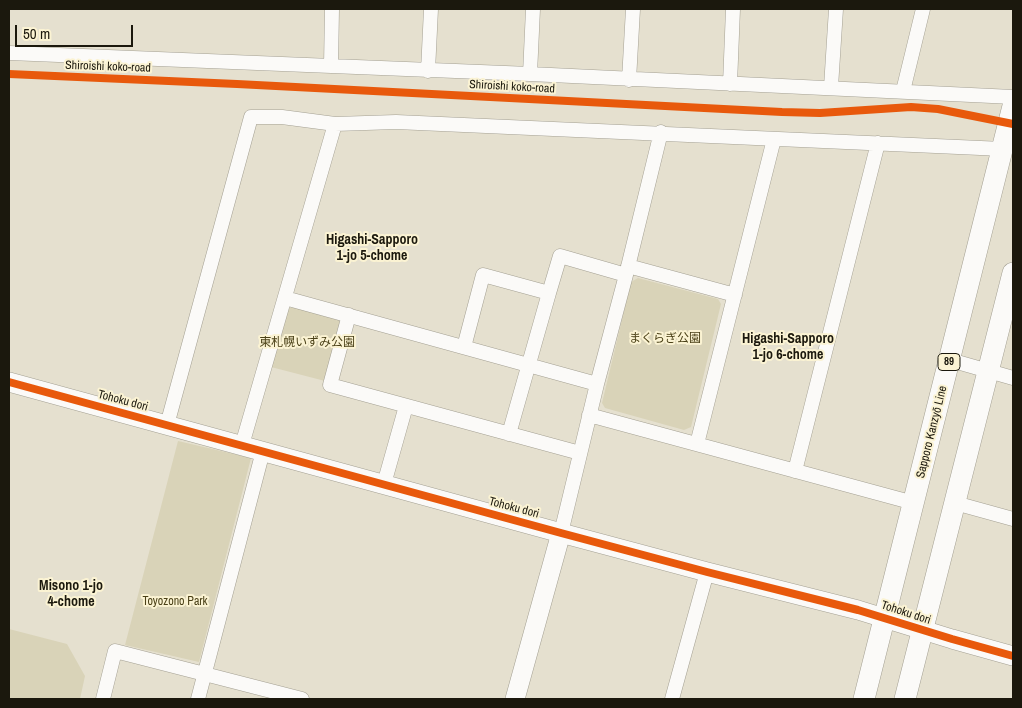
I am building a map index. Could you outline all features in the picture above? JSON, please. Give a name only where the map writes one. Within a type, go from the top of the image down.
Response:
[{"type":"main road","name":"Sapporo Kanzyō Line","points":[[864,699],[1013,106]]},
{"type":"main road","points":[[905,699],[1013,273]]},
{"type":"street","points":[[331,66],[332,9]]},
{"type":"street","points":[[428,71],[431,9]]},
{"type":"street","points":[[530,74],[533,9]]},
{"type":"street","points":[[629,80],[633,9]]},
{"type":"street","points":[[730,84],[733,9]]},
{"type":"street","points":[[831,87],[836,9]]},
{"type":"street","points":[[903,91],[923,9]]},
{"type":"street","points":[[9,53],[831,87],[1013,97]]},
{"type":"street","points":[[167,425],[251,117],[282,117],[335,124],[396,122],[661,132],[1003,149]]},
{"type":"street","points":[[242,445],[335,124]]},
{"type":"street","points":[[515,699],[561,533],[661,132]]},
{"type":"street","points":[[697,444],[774,139]]},
{"type":"street","points":[[795,471],[878,143]]},
{"type":"street","points":[[510,434],[560,256],[735,295]]},
{"type":"street","points":[[464,346],[483,275],[549,293]]},
{"type":"street","points":[[286,298],[597,384]]},
{"type":"street","points":[[349,315],[330,385],[580,453]]},
{"type":"street","points":[[950,360],[1013,378]]},
{"type":"street","name":"Tohoku dori","points":[[9,382],[561,533],[858,610],[923,631],[1013,656]]},
{"type":"street","points":[[384,484],[406,406]]},
{"type":"street","points":[[590,416],[914,503]]},
{"type":"street","points":[[198,699],[263,451]]},
{"type":"street","points":[[955,503],[1013,519]]},
{"type":"street","points":[[672,699],[707,572]]},
{"type":"street","points":[[103,699],[115,651],[302,699]]},
{"type":"green space","name":"まくらぎ公園","points":[[638,278],[718,299],[721,304],[691,427],[684,430],[605,408],[602,403],[631,282]]},
{"type":"green space","name":"東札幌いずみ公園","points":[[293,307],[342,321],[325,381],[271,367],[288,309]]},
{"type":"green space","name":"Toyozono Park","points":[[178,441],[251,458],[199,662],[125,645]]},
{"type":"green space","points":[[9,629],[67,644],[85,676],[80,699],[9,699]]},
{"type":"cycle path","name":"Shiroishi koko-road","points":[[9,74],[782,112],[820,113],[911,107],[938,109],[1013,124]]},
{"type":"cycle path","points":[[9,382],[561,533],[858,610],[1013,656]]},
{"type":"district","name":"Higashi-Sapporo 1-jo 5-chome","points":[[372,248]]},
{"type":"district","name":"Higashi-Sapporo 1-jo 6-chome","points":[[788,348]]},
{"type":"district","name":"Misono 1-jo 4-chome","points":[[71,594]]}]
